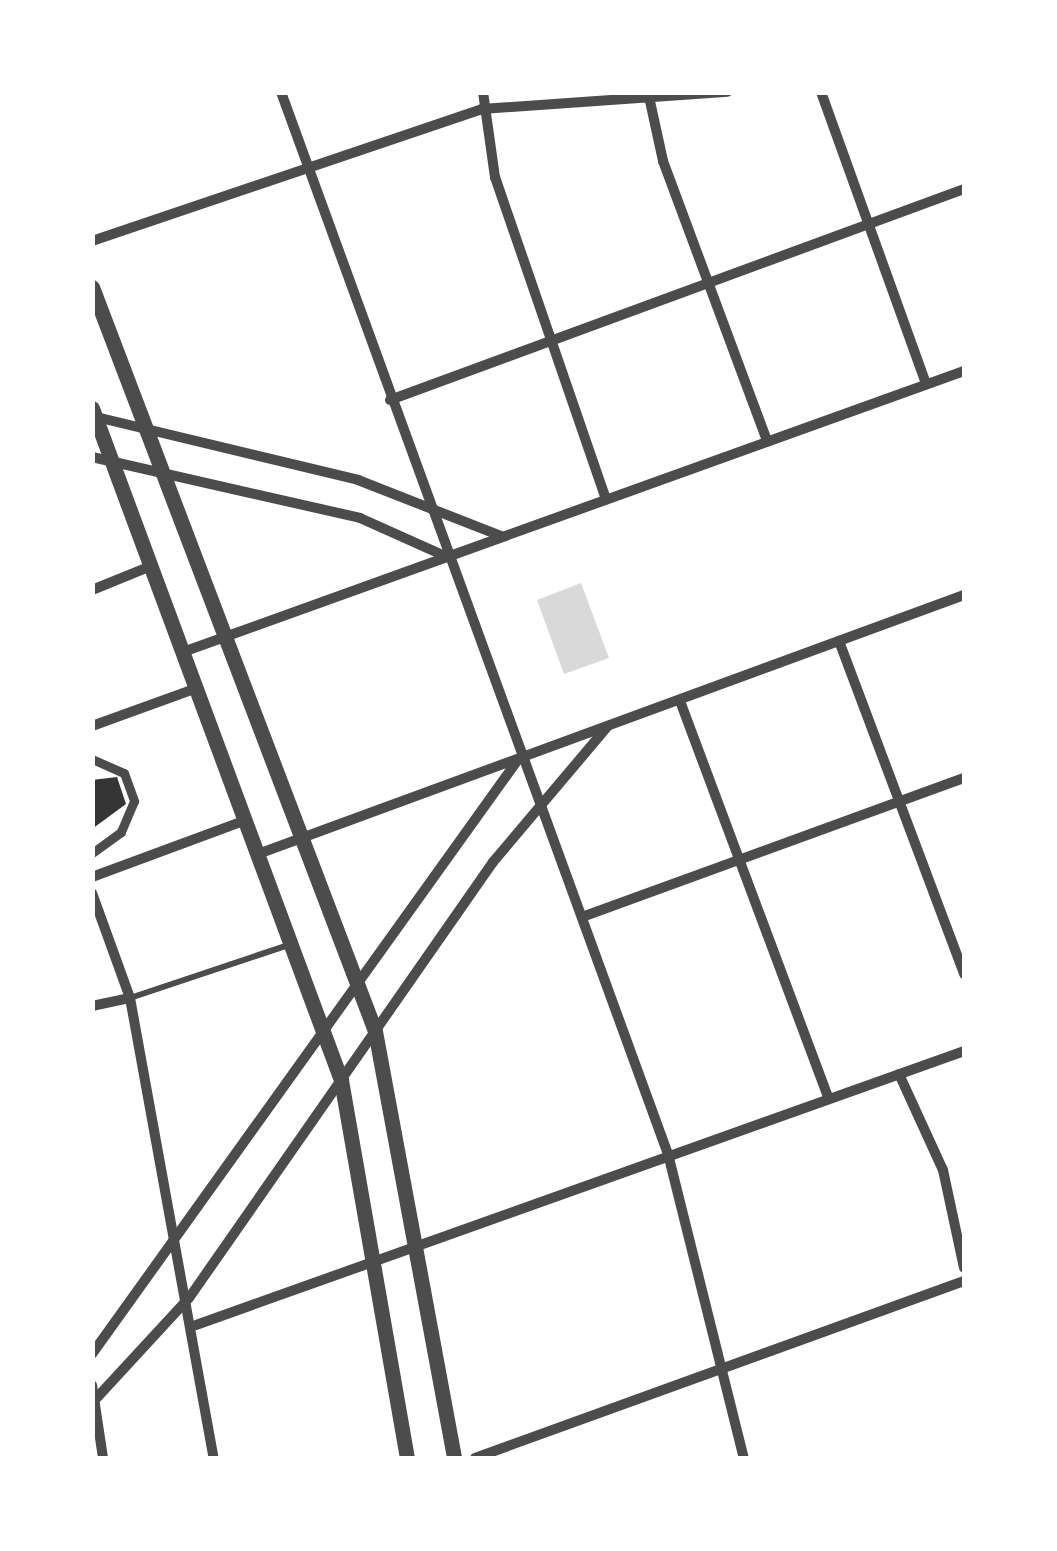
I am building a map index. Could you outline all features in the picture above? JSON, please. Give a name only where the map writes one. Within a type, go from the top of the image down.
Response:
[{"type":"street","points":[[281,92],[518,760],[582,916],[668,1154],[728,1367],[744,1458]]},
{"type":"street","points":[[482,92],[495,177],[606,499]]},
{"type":"street","points":[[92,241],[482,109],[727,92]]},
{"type":"street","points":[[822,92],[865,226],[926,384]]},
{"type":"street","points":[[648,96],[767,441]]},
{"type":"street","points":[[390,400],[964,190]]},
{"type":"street","points":[[92,287],[375,1032],[454,1458]]},
{"type":"street","points":[[183,652],[964,371]]},
{"type":"street","points":[[93,413],[427,505],[502,536]]},
{"type":"street","points":[[93,413],[341,1080],[407,1458]]},
{"type":"street","points":[[92,457],[360,518],[445,556]]},
{"type":"street","points":[[92,590],[151,566]]},
{"type":"street","points":[[258,854],[964,595]]},
{"type":"street","points":[[839,642],[964,974]]},
{"type":"street","points":[[92,726],[196,688]]},
{"type":"street","points":[[680,701],[828,1098]]},
{"type":"street","points":[[94,1402],[189,1298],[375,1032],[540,807],[608,727]]},
{"type":"street","points":[[92,759],[124,774],[134,801],[122,832],[92,852]]},
{"type":"street","points":[[92,1354],[178,1245],[518,760]]},
{"type":"street","points":[[582,916],[738,856],[964,778]]},
{"type":"street","points":[[92,877],[246,820]]},
{"type":"street","points":[[92,893],[130,998],[196,1325],[214,1458]]},
{"type":"street","points":[[92,1006],[130,998]]},
{"type":"street","points":[[196,1325],[964,1051]]},
{"type":"street","points":[[899,1074],[943,1170],[964,1268]]},
{"type":"street","points":[[475,1458],[964,1282]]},
{"type":"street","points":[[92,1385],[103,1458]]},
{"type":"lane","points":[[130,998],[292,944]]},
{"type":"shaded area","points":[[581,583],[609,658],[564,674],[537,600]]},
{"type":"building","points":[[117,777],[126,804],[92,829],[92,780]]}]
